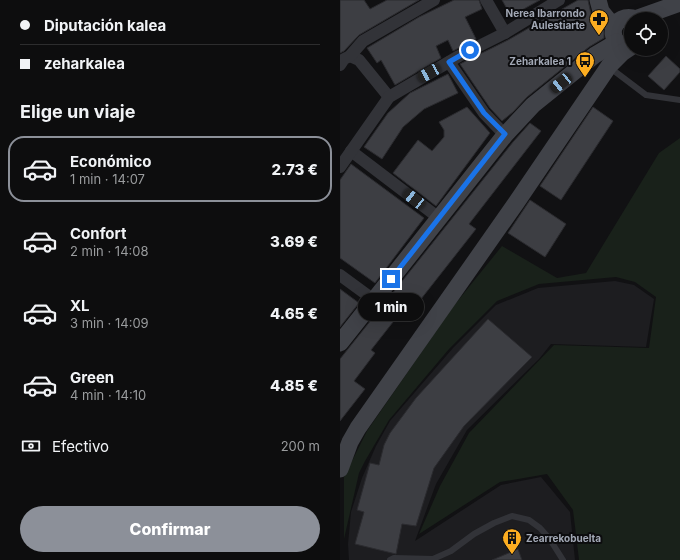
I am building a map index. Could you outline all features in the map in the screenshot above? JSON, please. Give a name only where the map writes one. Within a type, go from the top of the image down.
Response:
[{"type":"street","points":[[340,65],[344,59],[350,56],[363,41],[434,0]]},
{"type":"street","points":[[486,0],[505,33]]},
{"type":"street","points":[[340,167],[389,97],[449,62],[505,33],[559,0]]},
{"type":"street","points":[[599,0],[624,33]]},
{"type":"street","points":[[661,12],[670,7]]},
{"type":"street","points":[[340,343],[505,134],[533,105],[595,55],[605,43],[624,33]]},
{"type":"street","points":[[340,469],[350,442],[358,428],[516,203],[610,65],[613,54],[624,33]]},
{"type":"street","points":[[350,56],[359,60],[389,97]]},
{"type":"street","points":[[449,62],[484,113],[505,134]]},
{"type":"street","points":[[351,152],[439,218]]},
{"type":"street","points":[[340,275],[374,300]]},
{"type":"lane","points":[[610,65],[646,95],[680,100]]},
{"type":"lane","points":[[390,560],[394,558],[433,559],[451,551],[487,526],[512,516],[529,520],[540,528],[549,538],[563,560]]},
{"type":"shaded area","points":[[680,138],[680,560],[579,560],[573,510],[547,474],[500,482],[419,534],[440,486],[469,433],[554,345],[649,348],[656,297],[635,282],[616,277],[539,284],[497,301],[449,349],[389,420],[359,473],[344,539],[344,477],[367,431],[452,308],[502,246],[557,278],[586,273],[659,153]]},
{"type":"shaded area","points":[[615,281],[634,285],[654,299],[646,347],[551,344],[539,359],[467,430],[436,484],[415,541],[501,485],[541,477],[570,512],[575,560],[349,560],[348,544],[351,512],[362,478],[376,446],[390,421],[453,348],[496,305],[538,288]]},
{"type":"building","points":[[340,0],[364,0],[370,9],[387,0],[419,0],[359,35],[344,51],[340,53]]},
{"type":"building","points":[[454,0],[479,0],[482,9],[465,17],[476,39],[453,51],[448,40],[436,46],[441,58],[395,85],[381,60],[377,63],[367,48],[419,17]]},
{"type":"building","points":[[502,0],[540,0],[511,16]]},
{"type":"building","points":[[578,0],[588,0],[591,14],[604,30],[604,38],[589,47],[527,97],[502,121],[490,108],[460,64],[508,40]]},
{"type":"building","points":[[666,56],[680,69],[680,72],[664,90],[648,76]]},
{"type":"building","points":[[448,74],[458,93],[424,109],[403,127],[382,159],[364,147],[388,113],[410,93]]},
{"type":"building","points":[[467,107],[490,133],[436,206],[393,173],[418,140],[432,151],[444,137],[444,130],[439,122]]},
{"type":"building","points":[[593,107],[613,121],[561,200],[540,186]]},
{"type":"building","points":[[530,123],[541,131],[469,224],[476,229],[421,299],[415,294],[371,350],[375,353],[354,381],[365,389],[340,421],[340,359],[513,142]]},
{"type":"building","points":[[351,164],[424,218],[375,283],[340,258],[340,180]]},
{"type":"building","points":[[530,200],[566,224],[545,257],[508,233]]},
{"type":"building","points":[[340,289],[359,303],[340,327]]},
{"type":"building","points":[[488,319],[532,357],[464,426],[434,468],[416,526],[402,524],[396,554],[355,544],[364,512],[357,510],[370,463],[379,465],[384,445],[390,433],[416,398]]},
{"type":"building","name":"Zearrekobuelta","points":[[518,549],[522,560],[492,560]]},
{"type":"place","name":"Nerea Ibarrondo Aulestiarte","points":[[599,36]]},
{"type":"place","name":"Zeharkalea 1","points":[[585,78]]},
{"type":"place","name":"Zearrekobuelta","points":[[512,555]]},
{"type":"route","points":[[391,279],[505,134],[484,113],[473,99],[449,62],[470,50]]}]
